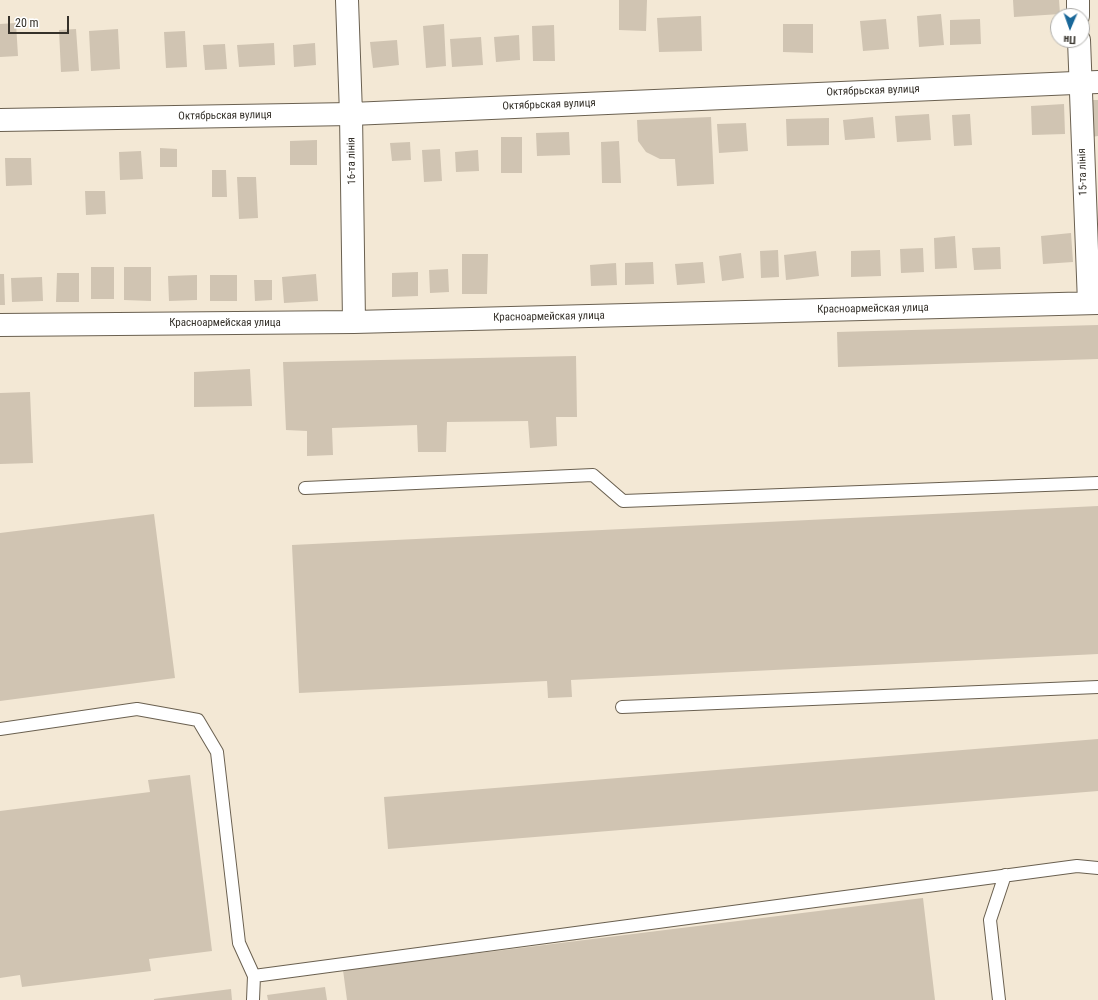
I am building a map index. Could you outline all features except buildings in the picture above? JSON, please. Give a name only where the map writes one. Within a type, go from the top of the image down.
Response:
[{"type":"street","name":"16-та лінія","points":[[346,0],[351,114],[354,322]]},
{"type":"street","name":"15-та лінія","points":[[1081,48],[1089,82],[1093,303]]},
{"type":"street","name":"Октябрьская вулиця","points":[[0,120],[351,114],[1089,82]]},
{"type":"street","name":"Красноармейская улица","points":[[0,325],[354,322],[1093,303]]},
{"type":"lane","points":[[306,488],[593,475],[623,501],[1098,483]]},
{"type":"lane","points":[[622,707],[1098,687]]},
{"type":"lane","points":[[0,729],[137,709],[198,720],[217,752],[239,943],[254,976],[253,1000]]},
{"type":"lane","points":[[254,976],[1005,875],[1077,866],[1098,868]]},
{"type":"lane","points":[[999,1000],[990,920],[1005,875]]}]
